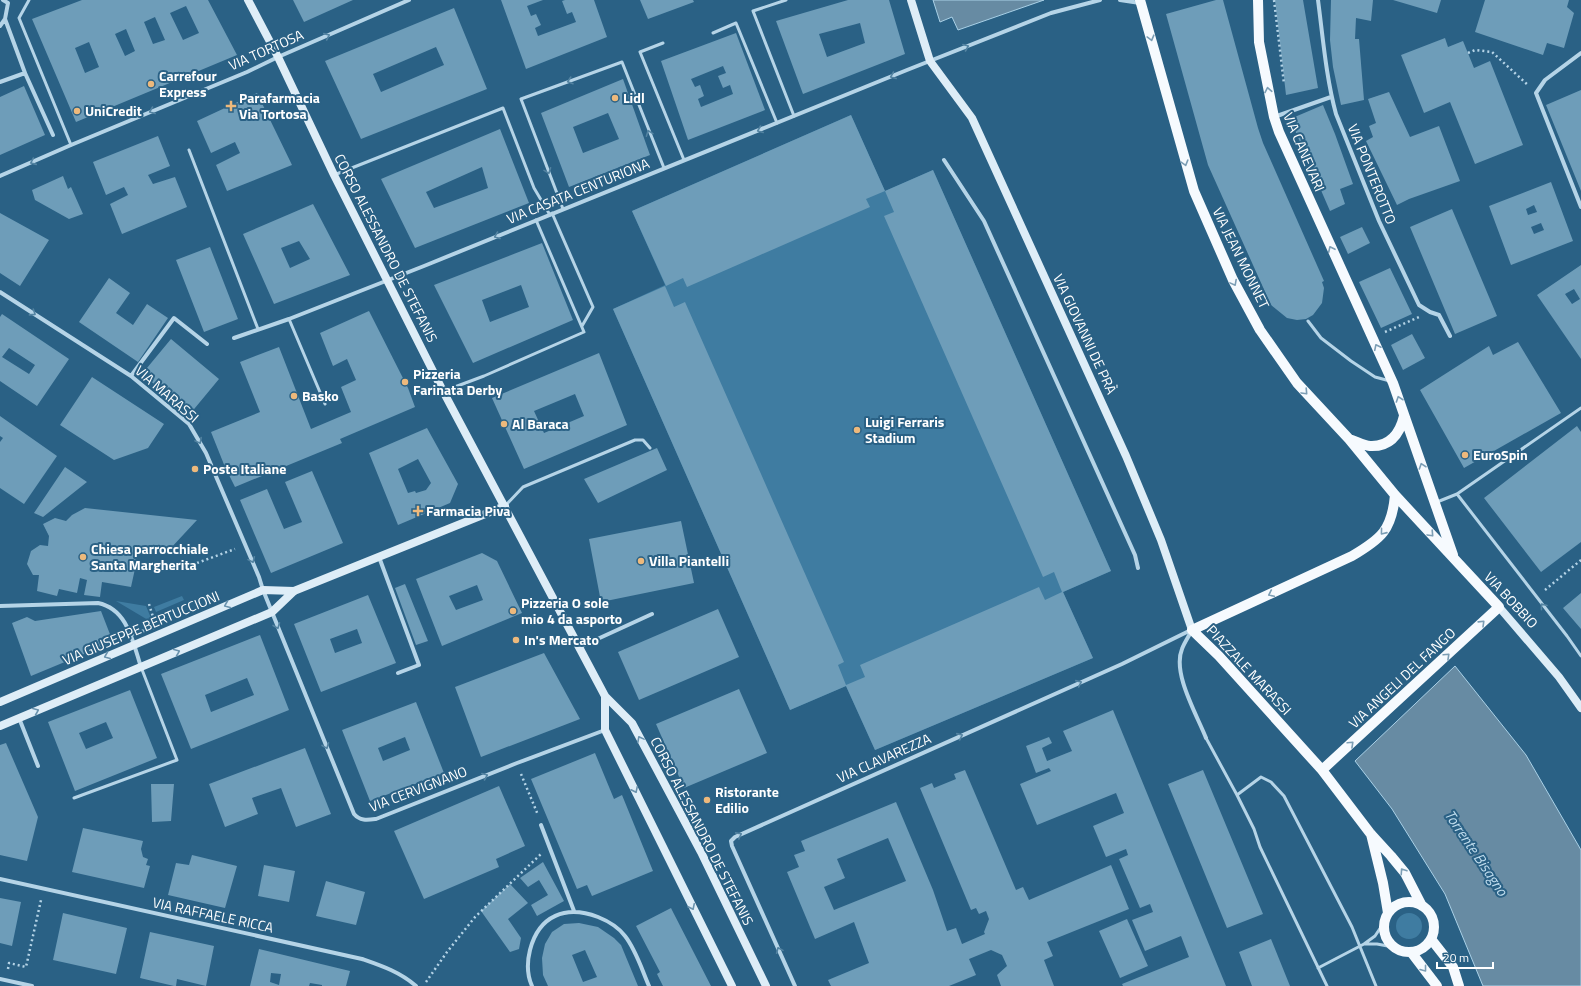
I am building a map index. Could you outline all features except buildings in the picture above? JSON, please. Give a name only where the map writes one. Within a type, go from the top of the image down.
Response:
[{"type":"main road","name":"CORSO ALESSANDRO DE STEFANIS","points":[[248,0],[278,57],[334,175],[444,391],[605,696],[632,722],[701,852],[766,986]]},
{"type":"main road","name":"VIA GIOVANNI DE PRÀ","points":[[911,0],[930,61],[972,118],[1126,456],[1161,540],[1192,630]]},
{"type":"main road","name":"VIA CANEVARI","points":[[1258,0],[1259,42],[1274,117],[1282,139],[1347,284]]},
{"type":"main road","name":"VIA JEAN MONNET","points":[[1141,2],[1194,191],[1232,280],[1260,330],[1297,384],[1349,439],[1395,495],[1455,560]]},
{"type":"main road","name":"VIA BOBBIO","points":[[1347,284],[1393,383],[1455,560],[1499,607],[1559,676],[1581,708]]},
{"type":"main road","points":[[1349,439],[1370,446],[1384,444],[1401,430],[1404,416]]},
{"type":"main road","points":[[1192,630],[1352,556],[1374,543],[1388,526],[1394,508],[1395,495]]},
{"type":"main road","name":"VIA GIUSEPPE BERTUCCIONI","points":[[0,726],[272,612],[294,591],[505,506]]},
{"type":"main road","name":"VIA GIUSEPPE BERTUCCIONI","points":[[0,702],[263,590],[294,591]]},
{"type":"main road","name":"VIA ANGELI DEL FANGO","points":[[1322,770],[1499,607]]},
{"type":"main road","name":"PIAZZALE MARASSI","points":[[1192,630],[1219,656],[1322,770],[1370,833],[1405,873],[1422,906],[1427,910],[1433,922],[1434,929],[1431,939]]},
{"type":"main road","name":"CORSO ALESSANDRO DE STEFANIS","points":[[605,696],[605,730],[732,986]]},
{"type":"main road","name":"PIAZZALE MARASSI","points":[[1370,833],[1384,883],[1388,912]]},
{"type":"main road","points":[[1422,906],[1411,902],[1405,902],[1393,907],[1388,912],[1383,924],[1386,938],[1393,947],[1399,950],[1411,952],[1424,947],[1431,939],[1453,967],[1459,986]]},
{"type":"main road","points":[[1411,952],[1437,986]]},
{"type":"street","points":[[0,26],[5,19],[8,3],[3,0]]},
{"type":"street","name":"VIA TORTOSA","points":[[0,176],[247,72],[409,0]]},
{"type":"street","name":"VIA CASATA CENTURIONA","points":[[234,338],[289,319],[387,280],[930,61],[1051,14],[1100,0]]},
{"type":"street","points":[[1120,0],[1141,2]]},
{"type":"street","name":"VIA PONTEROTTO","points":[[1318,0],[1331,97],[1336,114],[1379,221],[1419,305],[1430,312],[1439,315],[1450,336]]},
{"type":"street","points":[[5,19],[24,73],[53,135]]},
{"type":"street","points":[[1581,53],[1545,80],[1536,93],[1581,207]]},
{"type":"street","points":[[0,82],[24,73]]},
{"type":"street","points":[[1274,117],[1331,97]]},
{"type":"street","points":[[944,160],[984,221],[1132,547],[1138,568]]},
{"type":"street","name":"VIA MARASSI","points":[[0,292],[131,376],[189,424],[206,453],[259,577],[263,590]]},
{"type":"street","points":[[131,376],[174,318],[207,344]]},
{"type":"street","points":[[378,557],[419,665],[398,673]]},
{"type":"street","name":"VIA CERVIGNANO","points":[[263,590],[354,814],[357,817],[368,820],[376,819],[517,762],[605,730]]},
{"type":"street","points":[[0,606],[98,603],[107,605],[118,612],[130,635],[141,667]]},
{"type":"street","points":[[580,647],[652,614]]},
{"type":"street","name":"PIAZZALE MARASSI","points":[[1192,630],[1181,650],[1179,661],[1180,670],[1186,690],[1206,738]]},
{"type":"street","name":"VIA CLAVAREZZA","points":[[796,986],[732,846],[731,841],[735,837],[1147,652],[1192,630]]},
{"type":"street","points":[[19,718],[38,766]]},
{"type":"street","points":[[541,825],[574,911]]},
{"type":"street","name":"VIA RAFFAELE RICCA","points":[[0,880],[362,959],[385,966],[404,976],[416,986]]},
{"type":"street","points":[[532,986],[529,979],[528,961],[531,944],[538,930],[550,919],[562,913],[574,911],[587,913],[601,918],[617,928],[625,936],[632,948],[649,986]]},
{"type":"street","points":[[0,979],[32,986]]},
{"type":"lane","points":[[29,0],[19,18],[71,145]]},
{"type":"lane","points":[[786,0],[753,11],[794,116]]},
{"type":"lane","points":[[713,32],[736,23],[777,123]]},
{"type":"lane","points":[[663,43],[640,52],[684,160]]},
{"type":"lane","points":[[563,209],[521,98],[622,62],[653,145],[664,168]]},
{"type":"lane","points":[[334,175],[503,108],[534,188],[551,214],[593,307],[582,326]]},
{"type":"lane","points":[[189,150],[258,329]]},
{"type":"lane","points":[[444,391],[484,376],[584,332],[536,220]]},
{"type":"lane","points":[[289,319],[325,404]]},
{"type":"lane","points":[[1308,321],[1321,338],[1351,361],[1375,376],[1393,383]]},
{"type":"lane","points":[[1434,503],[1457,494],[1581,408]]},
{"type":"lane","points":[[505,506],[523,487],[635,440],[643,440],[650,448]]},
{"type":"lane","name":"VIA BOBBIO","points":[[1457,494],[1581,656]]},
{"type":"lane","points":[[130,635],[156,627]]},
{"type":"lane","points":[[74,798],[176,760],[141,667]]},
{"type":"lane","name":"PIAZZALE MARASSI","points":[[1206,738],[1254,829],[1260,847],[1326,986]]},
{"type":"lane","points":[[1237,795],[1261,778],[1271,782],[1284,796],[1363,945],[1376,986]]},
{"type":"lane","points":[[1318,968],[1363,945],[1375,936],[1383,924]]},
{"type":"lane","points":[[1363,945],[1377,944],[1393,947]]},
{"type":"path","points":[[1274,0],[1287,113]]},
{"type":"path","points":[[1468,53],[1474,50],[1492,52],[1536,93]]},
{"type":"path","points":[[1373,338],[1430,312]]},
{"type":"path","points":[[197,564],[245,545]]},
{"type":"path","points":[[1537,597],[1581,560]]},
{"type":"path","points":[[517,762],[541,825]]},
{"type":"path","points":[[424,986],[447,952],[475,917],[550,846]]},
{"type":"path","points":[[15,971],[7,968],[9,963],[26,967],[44,890]]},
{"type":"shaded area","name":"Luigi Ferraris Stadium","points":[[851,115],[885,191],[933,170],[1111,571],[1063,592],[1093,658],[875,750],[846,686],[790,710],[613,309],[665,285],[632,211]]},
{"type":"shaded area","points":[[182,596],[184,600],[156,612],[154,607]]},
{"type":"shaded area","points":[[116,601],[146,606],[153,623]]},
{"type":"shaded area","points":[[1409,913],[1418,917],[1422,926],[1418,935],[1409,939],[1400,935],[1396,926],[1400,917]]},
{"type":"water","points":[[933,0],[1044,0],[958,30],[952,17],[940,22]]},
{"type":"water","name":"Torrente Bisagno","points":[[1455,666],[1526,755],[1581,850],[1581,986],[1483,986],[1445,894],[1392,809],[1355,761]]},
{"type":"place","name":"Carrefour Express","points":[[151,84]]},
{"type":"place","name":"Lidl","points":[[615,98]]},
{"type":"place","name":"Parafarmacia Via Tortosa","points":[[231,106]]},
{"type":"place","name":"UniCredit","points":[[77,111]]},
{"type":"place","name":"Pizzeria Farinata Derby","points":[[405,382]]},
{"type":"place","name":"Basko","points":[[294,396]]},
{"type":"place","name":"Al Baraca","points":[[504,424]]},
{"type":"place","name":"Luigi Ferraris Stadium","points":[[857,430]]},
{"type":"place","name":"EuroSpin","points":[[1465,455]]},
{"type":"place","name":"Poste Italiane","points":[[195,469]]},
{"type":"place","name":"Farmacia Piva","points":[[418,511]]},
{"type":"place","name":"Chiesa parrocchiale Santa Margherita","points":[[83,557]]},
{"type":"place","name":"Villa Piantelli","points":[[641,561]]},
{"type":"place","name":"Pizzeria O sole mio 4 da asporto","points":[[513,611]]},
{"type":"place","name":"In's Mercato","points":[[516,640]]},
{"type":"place","name":"Ristorante Edilio","points":[[707,800]]}]
